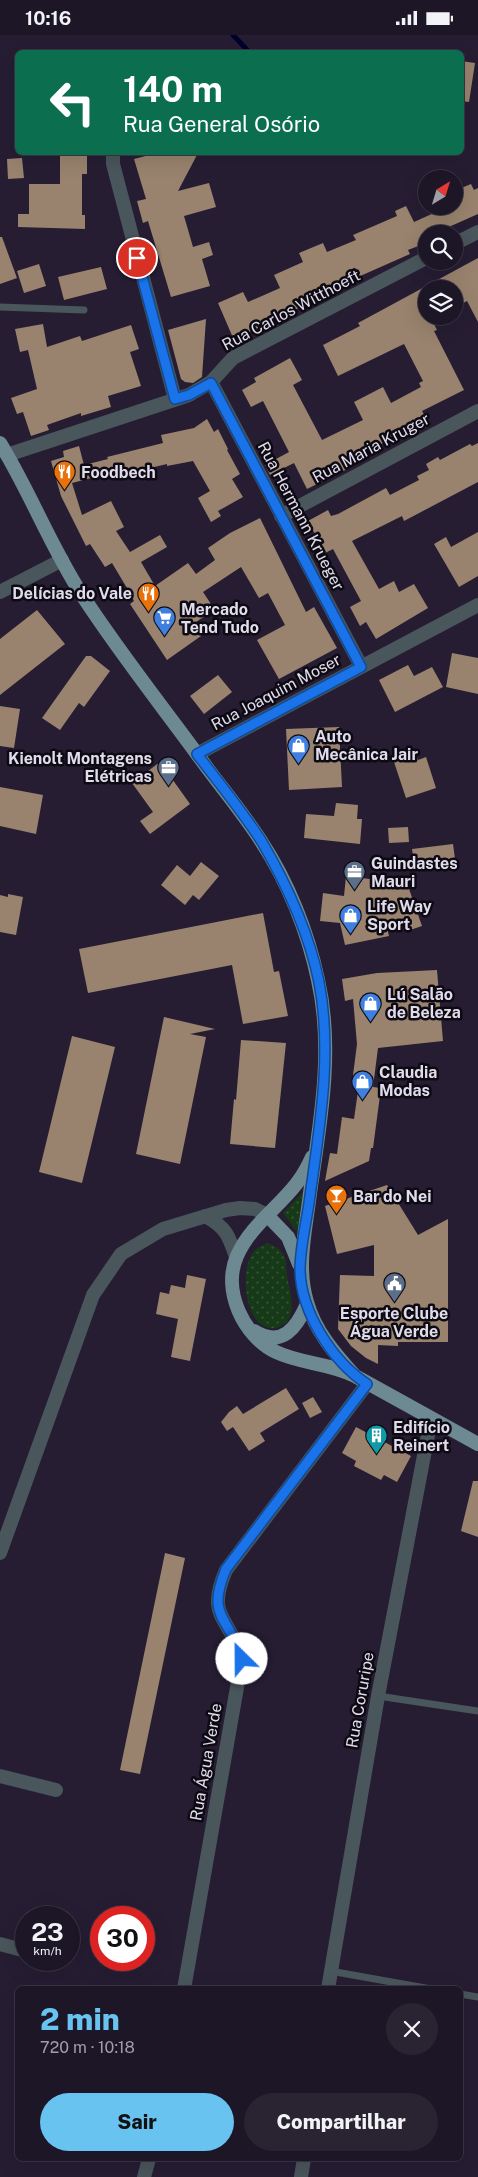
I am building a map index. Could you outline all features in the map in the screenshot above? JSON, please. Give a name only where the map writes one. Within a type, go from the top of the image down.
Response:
[{"type":"main road","points":[[4,449],[82,596],[262,842],[289,894],[308,941],[318,980],[326,1040],[316,1149],[300,1270]]},
{"type":"main road","points":[[316,1149],[297,1184],[250,1234],[236,1257],[232,1293],[238,1311],[246,1325],[264,1344],[276,1352],[321,1363],[355,1376],[478,1444]]},
{"type":"main road","points":[[267,1215],[283,1231],[293,1246],[307,1304],[320,1330],[333,1351],[355,1376]]},
{"type":"main road","points":[[250,1234],[267,1230],[283,1231]]},
{"type":"main road","points":[[246,1325],[268,1337],[280,1337],[291,1332],[300,1320],[307,1304]]},
{"type":"street","points":[[113,155],[113,164],[175,399]]},
{"type":"street","points":[[463,239],[478,231]]},
{"type":"street","name":"Rua Carlos Witthoeft","points":[[4,449],[189,395],[211,383],[233,358],[418,262]]},
{"type":"street","name":"Rua Hermann Krueger","points":[[211,383],[361,667]]},
{"type":"street","name":"Rua Maria Kruger","points":[[280,516],[478,411]]},
{"type":"street","points":[[0,592],[62,560]]},
{"type":"street","name":"Rua Joaquim Moser","points":[[197,754],[478,605]]},
{"type":"street","points":[[0,1553],[93,1295],[121,1254],[163,1229],[206,1216],[240,1208],[255,1209],[267,1215]]},
{"type":"street","points":[[206,1216],[222,1227],[228,1234],[236,1257]]},
{"type":"street","name":"Rua Água Verde","points":[[185,1986],[242,1659],[238,1645],[221,1617],[216,1603],[218,1588],[226,1569],[367,1384]]},
{"type":"street","name":"Rua Coruripe","points":[[328,1986],[378,1696],[431,1419]]},
{"type":"street","points":[[0,1776],[56,1790]]},
{"type":"street","points":[[0,1944],[15,1948]]},
{"type":"street","points":[[144,2177],[148,2161]]},
{"type":"street","points":[[301,2177],[304,2161]]},
{"type":"lane","points":[[0,307],[84,310]]},
{"type":"lane","points":[[378,1696],[478,1711]]},
{"type":"lane","points":[[330,1971],[415,1986]]},
{"type":"lane","points":[[463,1994],[478,1997]]},
{"type":"green space","points":[[303,1192],[297,1232],[283,1213]]},
{"type":"green space","points":[[268,1243],[280,1250],[285,1257],[292,1305],[289,1319],[285,1324],[279,1327],[267,1328],[258,1322],[252,1312],[248,1299],[246,1271],[249,1259],[255,1250]]},
{"type":"building","points":[[464,61],[475,63],[469,102],[464,101]]},
{"type":"building","points":[[60,155],[87,155],[87,174],[82,174],[82,215],[85,215],[85,229],[18,227],[18,214],[29,214],[29,184],[60,184]]},
{"type":"building","points":[[149,155],[197,155],[178,191],[209,183],[216,207],[184,216],[193,247],[209,242],[213,255],[202,259],[210,286],[171,297],[148,221],[143,223],[137,201],[146,199],[134,159]]},
{"type":"building","points":[[22,158],[24,178],[8,179],[7,159]]},
{"type":"building","points":[[471,184],[474,190],[478,188],[478,214],[453,225],[418,225],[418,246],[408,250],[410,254],[315,296],[317,299],[234,340],[218,303],[243,292],[248,302],[280,288],[274,275],[303,262],[299,253],[323,243],[327,252],[356,240],[353,235],[397,216],[395,211],[406,206],[414,222],[429,215],[463,215],[463,187]]},
{"type":"building","points":[[0,237],[2,237],[17,278],[0,284]]},
{"type":"building","points":[[478,258],[478,322],[467,301],[463,303],[463,280],[437,280],[456,270],[463,270],[463,266]]},
{"type":"building","points":[[39,264],[46,286],[24,293],[17,271]]},
{"type":"building","points":[[101,267],[107,289],[64,300],[58,277]]},
{"type":"building","points":[[418,290],[418,325],[434,325],[437,330],[434,331],[464,390],[422,411],[430,425],[409,436],[407,431],[377,446],[376,443],[343,460],[347,469],[307,489],[294,463],[270,475],[265,465],[289,452],[263,401],[251,407],[242,390],[256,382],[254,378],[290,358],[302,380],[293,385],[322,440],[363,420],[354,402],[383,387],[391,403],[421,387],[419,383],[423,381],[404,344],[338,376],[323,345],[360,326],[358,323]]},
{"type":"building","points":[[206,319],[202,377],[193,383],[185,382],[181,379],[168,330]]},
{"type":"building","points":[[43,324],[47,347],[80,336],[82,341],[131,325],[139,349],[130,352],[141,386],[108,396],[111,407],[81,416],[81,413],[47,425],[49,430],[31,436],[23,412],[17,414],[11,398],[37,389],[28,350],[20,352],[15,329]]},
{"type":"building","points":[[207,419],[214,432],[218,429],[240,474],[232,479],[243,497],[218,511],[221,516],[211,522],[198,498],[210,491],[193,461],[167,466],[167,464],[112,477],[111,473],[72,483],[82,515],[111,501],[124,527],[116,531],[130,552],[160,535],[167,547],[141,562],[155,586],[188,563],[196,574],[215,560],[208,548],[230,533],[260,518],[306,612],[314,607],[337,648],[279,679],[257,640],[285,625],[268,593],[259,598],[241,567],[203,592],[213,607],[204,614],[205,616],[193,624],[201,636],[167,660],[130,604],[134,601],[112,563],[105,567],[90,544],[86,546],[61,496],[51,461],[64,457],[63,451],[79,446],[84,465],[108,459],[107,457],[163,443],[161,435],[194,428]]},
{"type":"building","points":[[478,443],[478,482],[404,521],[402,516],[352,541],[379,589],[394,581],[399,592],[414,584],[428,608],[376,639],[366,622],[360,626],[350,607],[361,601],[333,549],[325,553],[308,521],[328,510],[331,516],[338,514],[386,488],[390,495],[419,480],[417,476],[429,470],[426,464],[438,457],[440,460],[470,444],[472,446]]},
{"type":"building","points":[[478,532],[478,576],[459,587],[434,544],[446,537],[451,547]]},
{"type":"building","points":[[37,610],[65,644],[0,695],[0,639]]},
{"type":"building","points":[[452,653],[478,658],[478,694],[446,687]]},
{"type":"building","points":[[86,656],[91,656],[110,671],[84,707],[79,703],[60,730],[42,718]]},
{"type":"building","points":[[408,665],[414,676],[432,667],[443,687],[395,712],[379,680]]},
{"type":"building","points":[[218,675],[232,692],[204,714],[190,696]]},
{"type":"building","points":[[0,706],[20,709],[14,748],[0,746]]},
{"type":"building","points":[[339,727],[342,787],[289,790],[286,729]]},
{"type":"building","points":[[416,754],[418,760],[426,757],[436,788],[406,798],[394,762]]},
{"type":"building","points":[[160,762],[190,804],[150,834],[140,821],[153,812],[132,783]]},
{"type":"building","points":[[0,787],[43,795],[36,834],[0,826]]},
{"type":"building","points":[[336,803],[358,805],[357,819],[362,819],[360,844],[304,838],[306,814],[334,816]]},
{"type":"building","points":[[408,827],[409,842],[389,843],[388,828]]},
{"type":"building","points":[[453,844],[455,859],[443,861],[444,867],[415,870],[412,849]]},
{"type":"building","points":[[201,862],[219,876],[199,900],[193,895],[185,905],[161,885],[177,865],[190,876]]},
{"type":"building","points":[[346,876],[393,882],[396,890],[408,886],[422,926],[410,930],[387,928],[389,936],[345,945],[340,923],[320,921],[323,893],[344,896]]},
{"type":"building","points":[[8,894],[23,897],[16,935],[0,932],[0,895],[8,897]]},
{"type":"building","points":[[263,913],[274,972],[279,971],[288,1016],[243,1024],[232,965],[88,993],[79,949]]},
{"type":"building","points":[[437,970],[443,1041],[378,1048],[373,1087],[381,1088],[373,1148],[371,1148],[369,1161],[325,1181],[330,1153],[337,1154],[342,1117],[354,1119],[359,1084],[352,1083],[357,1044],[353,999],[345,1001],[342,979],[377,973]]},
{"type":"building","points":[[164,1017],[215,1029],[190,1034],[206,1037],[180,1164],[136,1154]]},
{"type":"building","points":[[72,1036],[115,1047],[82,1183],[39,1172]]},
{"type":"building","points":[[241,1040],[286,1043],[275,1148],[230,1144]]},
{"type":"building","name":"Esporte Clube Água Verde","points":[[387,1185],[418,1235],[448,1219],[448,1342],[398,1342],[398,1346],[378,1345],[378,1364],[366,1358],[351,1346],[338,1329],[340,1275],[374,1276],[374,1245],[337,1254],[325,1206]]},
{"type":"building","points":[[187,1275],[206,1279],[190,1361],[171,1357],[178,1319],[156,1314],[160,1292],[169,1294],[171,1285],[185,1288]]},
{"type":"building","points":[[286,1388],[299,1409],[260,1433],[265,1441],[249,1451],[233,1427],[227,1431],[221,1422],[237,1406],[243,1414]]},
{"type":"building","points":[[313,1397],[322,1412],[310,1418],[302,1403]]},
{"type":"building","name":"Edifício Reinert","points":[[356,1427],[411,1456],[397,1482],[384,1475],[381,1480],[354,1466],[356,1461],[342,1453]]},
{"type":"building","points":[[473,1481],[478,1481],[478,1537],[461,1531]]},
{"type":"building","points":[[165,1553],[185,1558],[140,1774],[120,1770]]},
{"type":"waterway","points":[[233,35],[247,50]]},
{"type":"place","name":"Foodbech","points":[[65,491]]},
{"type":"place","name":"Delícias do Vale","points":[[148,612]]},
{"type":"place","name":"Mercado Tend Tudo","points":[[165,637]]},
{"type":"place","name":"Auto Mecânica Jair","points":[[299,764]]},
{"type":"place","name":"Kienolt Montagens Elétricas","points":[[168,786]]},
{"type":"place","name":"Guindastes Mauri","points":[[355,891]]},
{"type":"place","name":"Life Way Sport","points":[[351,934]]},
{"type":"place","name":"Lú Salão de Beleza","points":[[371,1022]]},
{"type":"place","name":"Claudia Modas","points":[[363,1100]]},
{"type":"place","name":"Bar do Nei","points":[[337,1215]]},
{"type":"place","name":"Esporte Clube Água Verde","points":[[394,1303]]},
{"type":"place","name":"Edifício Reinert","points":[[377,1455]]},
{"type":"route","points":[[137,258],[175,399],[189,395],[211,383],[361,667],[197,754],[262,842],[289,894],[308,941],[318,980],[324,1016],[326,1047],[320,1121],[300,1270],[307,1304],[320,1330],[333,1351],[355,1376],[367,1384],[226,1569],[218,1588],[216,1603],[221,1617],[238,1645],[242,1659]]}]
